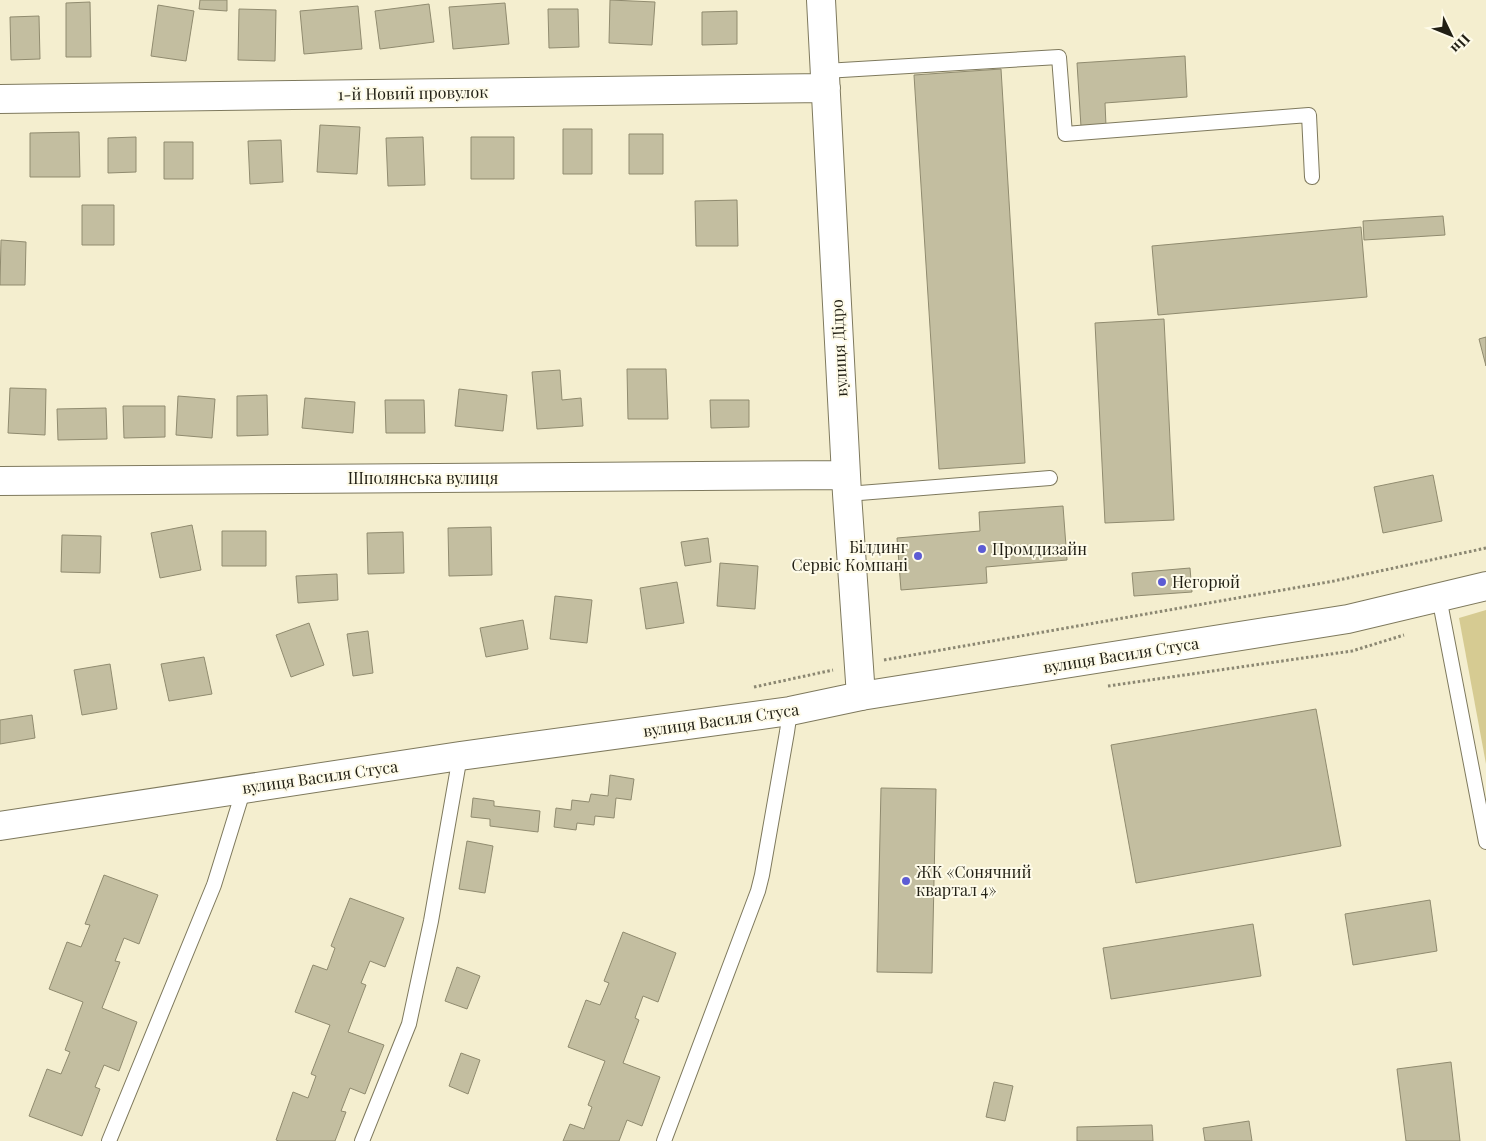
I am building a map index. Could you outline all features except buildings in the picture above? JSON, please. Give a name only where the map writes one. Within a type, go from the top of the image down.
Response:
[{"type":"street","name":"вулиця Дідро","points":[[821,0],[846,484],[861,696]]},
{"type":"street","name":"1-й Новий провулок","points":[[0,99],[825,79]]},
{"type":"street","name":"Шполянська вулиця","points":[[0,482],[846,484]]},
{"type":"street","name":"вулиця Василя Стуса","points":[[0,826],[460,756],[790,711],[861,696],[1348,619],[1486,586]]},
{"type":"lane","points":[[825,79],[1059,57],[1064,134],[1309,115],[1312,177]]},
{"type":"lane","points":[[846,484],[1050,478]]},
{"type":"lane","points":[[1439,597],[1486,842]]},
{"type":"lane","points":[[664,1141],[758,891],[790,711]]},
{"type":"lane","points":[[362,1141],[408,1024],[431,920],[460,756]]},
{"type":"lane","points":[[109,1141],[214,885],[244,788]]},
{"type":"shaded area","points":[[1486,610],[1486,764],[1459,618]]},
{"type":"place","name":"Промдизайн","points":[[982,549]]},
{"type":"place","name":"Білдинг Сервіс Компані","points":[[918,556]]},
{"type":"place","name":"Негорюй","points":[[1162,582]]},
{"type":"place","name":"ЖК «Сонячний квартал 4»","points":[[906,881]]}]
